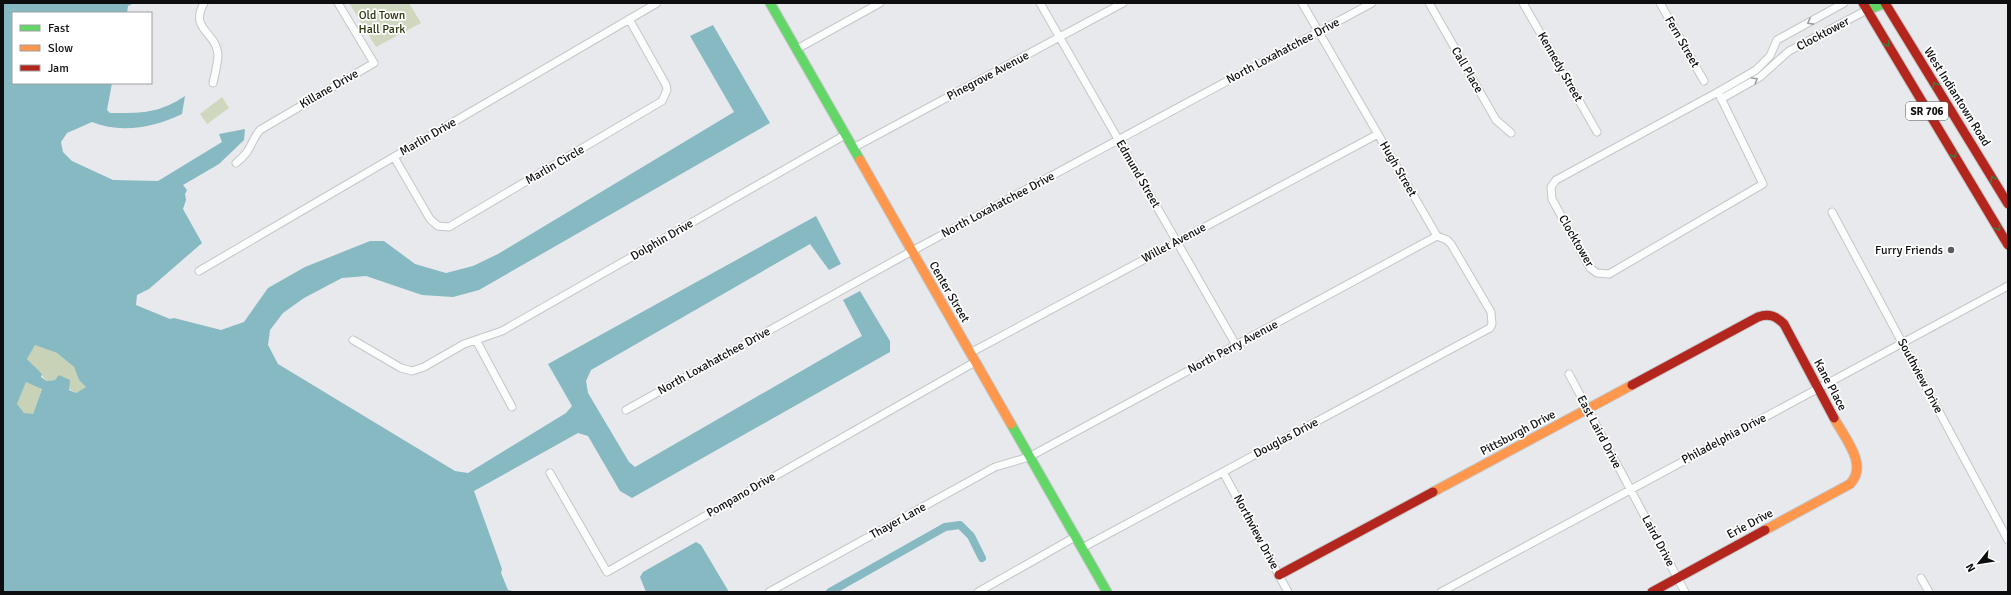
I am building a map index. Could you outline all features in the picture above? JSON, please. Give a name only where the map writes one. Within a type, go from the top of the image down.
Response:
[{"type":"street","points":[[204,3],[199,12],[199,22],[218,54],[213,83]]},
{"type":"street","name":"Killane Drive","points":[[236,163],[246,155],[254,143],[254,137],[260,130],[374,63],[338,3]]},
{"type":"street","name":"Marlin Drive","points":[[199,271],[657,3]]},
{"type":"street","name":"Center Street","points":[[770,3],[1107,592]]},
{"type":"street","points":[[797,49],[880,3]]},
{"type":"street","name":"Edmund Street","points":[[1040,3],[1236,345]]},
{"type":"street","name":"Pinegrove Avenue","points":[[853,148],[1123,3]]},
{"type":"street","name":"Hugh Street","points":[[1302,3],[1437,236],[1447,240],[1451,244],[1491,312],[1492,324],[1490,328]]},
{"type":"street","name":"North Loxahatchee Drive","points":[[626,410],[912,251],[1372,3]]},
{"type":"street","name":"Call Place","points":[[1428,3],[1496,120],[1511,133]]},
{"type":"street","name":"Kennedy Street","points":[[1523,3],[1597,132]]},
{"type":"street","name":"Fern Street","points":[[1660,3],[1704,81]]},
{"type":"street","name":"Clocktower","points":[[1720,96],[1756,70],[1770,56],[1777,40],[1844,3]]},
{"type":"street","points":[[1865,7],[1885,3]]},
{"type":"street","name":"West Indiantown Road","points":[[1885,3],[2008,204]]},
{"type":"street","name":"Clocktower","points":[[1720,96],[1764,184],[1609,274],[1597,273],[1590,268],[1552,200],[1551,187],[1556,180],[1720,96],[1760,77],[1789,51],[1865,7]]},
{"type":"street","name":"SR 706","points":[[1865,7],[2008,245]]},
{"type":"street","name":"Marlin Circle","points":[[394,157],[433,223],[444,227],[449,227],[463,219],[662,101],[667,90],[666,85],[629,19]]},
{"type":"street","name":"Willet Avenue","points":[[970,353],[1378,134]]},
{"type":"street","name":"Dolphin Drive","points":[[353,340],[401,368],[412,371],[424,367],[464,344],[502,331],[845,135]]},
{"type":"street","name":"Southview Drive","points":[[1832,212],[2008,540]]},
{"type":"street","name":"North Perry Avenue","points":[[1029,457],[1437,236]]},
{"type":"street","name":"Philadelphia Drive","points":[[1441,592],[2008,286]]},
{"type":"street","name":"Kane Place","points":[[1769,315],[1780,319],[1784,324],[1856,459],[1859,470],[1857,475]]},
{"type":"street","name":"Pittsburgh Drive","points":[[1279,575],[1758,317],[1769,315]]},
{"type":"street","name":"Douglas Drive","points":[[1082,548],[1490,328]]},
{"type":"street","points":[[476,340],[512,407]]},
{"type":"street","name":"Pompano Drive","points":[[550,473],[607,572],[975,362]]},
{"type":"street","name":"East Laird Drive","points":[[1569,374],[1630,490]]},
{"type":"street","name":"Thayer Lane","points":[[769,592],[995,467],[1029,457]]},
{"type":"street","name":"Northview Drive","points":[[1223,472],[1288,592]]},
{"type":"street","name":"Erie Drive","points":[[1652,592],[1850,484],[1857,475]]},
{"type":"street","name":"Laird Drive","points":[[1630,490],[1685,592]]},
{"type":"street","points":[[978,592],[1075,537]]},
{"type":"street","points":[[1921,578],[1929,592]]},
{"type":"green space","name":"Old Town Hall Park","points":[[349,3],[409,3],[421,23],[376,47]]},
{"type":"green space","points":[[222,97],[229,108],[207,124],[200,114]]},
{"type":"green space","points":[[35,344],[57,353],[74,367],[79,380],[86,387],[76,393],[55,380],[47,381],[27,359]]},
{"type":"green space","points":[[26,381],[42,388],[33,414],[24,414],[17,404]]},
{"type":"water","points":[[3,3],[134,3],[128,6],[127,12],[12,12],[12,84],[112,84],[107,110],[110,113],[131,113],[158,109],[185,96],[182,114],[172,119],[149,125],[126,128],[114,128],[92,122],[67,133],[61,142],[63,152],[72,161],[113,180],[158,181],[222,142],[219,134],[245,129],[244,140],[219,164],[183,185],[187,190],[183,209],[202,243],[149,289],[137,295],[136,305],[170,319],[174,318],[221,330],[244,322],[268,288],[305,267],[370,241],[384,241],[415,264],[446,273],[473,266],[498,254],[734,112],[690,36],[713,25],[770,123],[479,290],[453,297],[422,295],[366,276],[342,278],[304,298],[283,313],[270,330],[268,345],[278,364],[455,471],[468,473],[566,413],[572,406],[548,364],[816,216],[841,264],[829,270],[810,244],[591,370],[586,381],[588,393],[629,462],[635,467],[862,336],[843,300],[860,291],[890,341],[890,352],[632,498],[620,491],[588,436],[578,433],[474,491],[508,590],[517,592],[3,592]],"holes":[[[35,345],[57,353],[74,367],[79,380],[86,387],[76,393],[69,390],[70,380],[59,375],[55,380],[47,381],[41,377],[42,374],[27,359]],[[26,382],[42,389],[33,414],[24,413],[17,404]]]},
{"type":"water","points":[[696,542],[701,545],[729,592],[646,592],[640,577],[643,572]]},
{"type":"waterway","points":[[830,592],[945,527],[960,525],[971,536],[982,558]]},
{"type":"traffic: fast","points":[[770,3],[860,160]]},
{"type":"traffic: fast","points":[[1867,10],[1886,3]]},
{"type":"traffic: fast","points":[[1011,424],[1107,592]]},
{"type":"traffic: slow","points":[[860,160],[1011,424]]},
{"type":"traffic: slow","points":[[1433,492],[1632,385]]},
{"type":"traffic: slow","points":[[1765,530],[1850,484],[1855,476],[1857,468],[1853,451],[1834,418]]},
{"type":"traffic: jam","points":[[1863,3],[2008,245]]},
{"type":"traffic: jam","points":[[1885,3],[2008,204]]},
{"type":"traffic: jam","points":[[1632,385],[1758,317],[1769,315],[1775,317],[1784,324],[1834,418]]},
{"type":"traffic: jam","points":[[1279,575],[1433,492]]},
{"type":"traffic: jam","points":[[1652,592],[1765,530]]},
{"type":"place","name":"Furry Friends","points":[[1951,250]]}]
